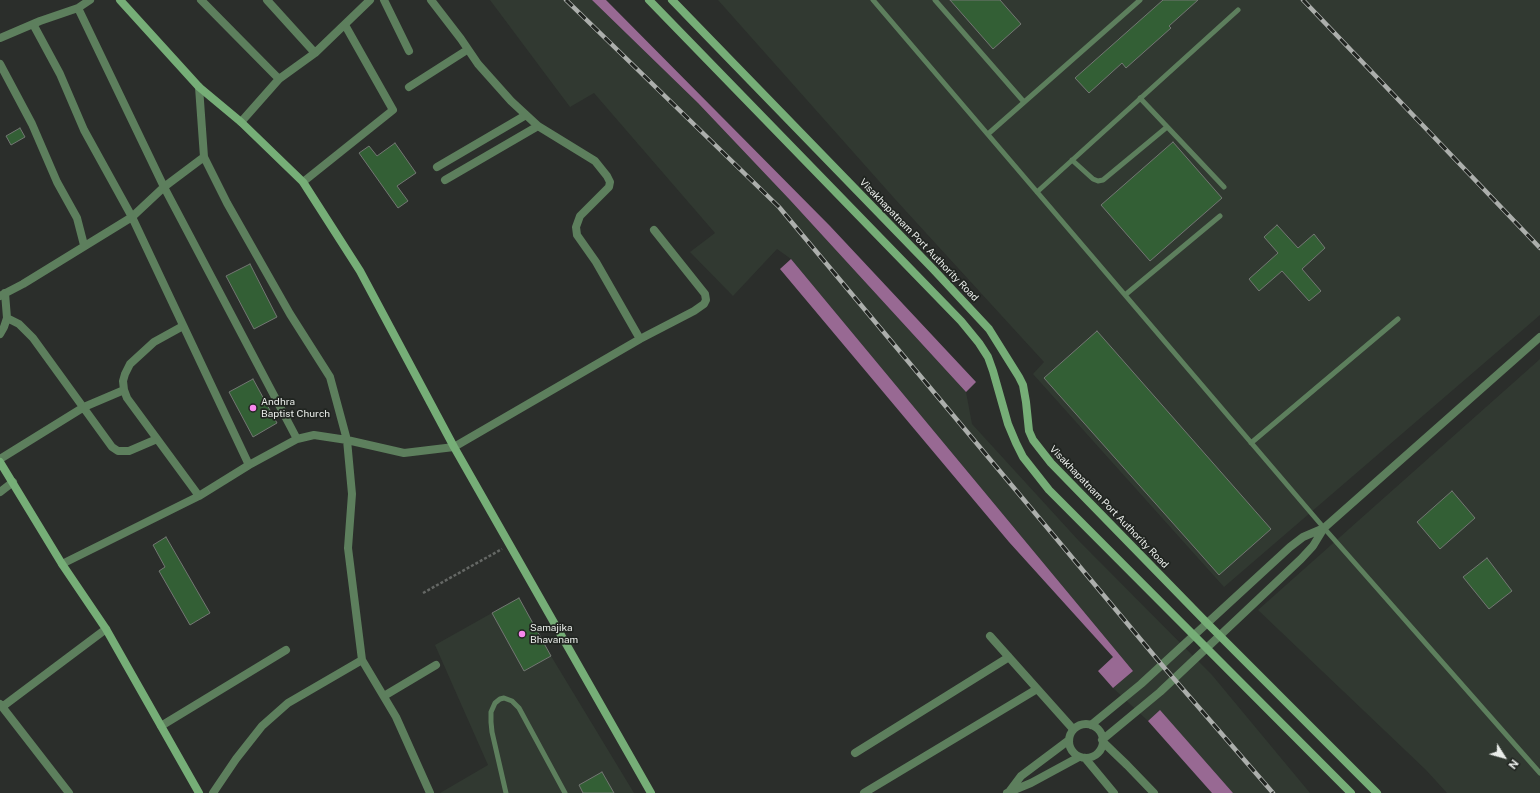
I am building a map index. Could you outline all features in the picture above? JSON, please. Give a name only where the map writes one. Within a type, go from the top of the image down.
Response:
[{"type":"main road","points":[[120,0],[199,87],[241,122],[303,182],[360,271],[454,447],[651,793]]},
{"type":"main road","points":[[649,0],[971,332],[988,357],[1008,424],[1016,443],[1023,457],[1049,490],[1351,793]]},
{"type":"main road","name":"Visakhapatnam Port Authority Road","points":[[672,0],[979,318],[1005,353],[1021,381],[1026,402],[1029,431],[1033,440],[1056,468],[1207,623],[1377,793]]},
{"type":"main road","points":[[0,460],[62,564],[106,629],[199,793]]},
{"type":"street","points":[[0,38],[33,24],[78,8],[90,0]]},
{"type":"street","points":[[200,0],[279,79]]},
{"type":"street","points":[[267,0],[316,53]]},
{"type":"street","points":[[241,122],[279,79],[316,53],[370,0]]},
{"type":"street","points":[[384,0],[409,51]]},
{"type":"street","points":[[431,0],[478,64],[511,101],[538,126],[595,161],[607,176],[610,182],[609,188],[580,216],[576,228],[577,235],[596,262],[640,340]]},
{"type":"street","points":[[78,8],[164,187],[297,439]]},
{"type":"street","points":[[33,24],[60,74],[84,130],[132,217],[249,465]]},
{"type":"street","points":[[303,182],[394,110],[345,25]]},
{"type":"street","points":[[409,87],[467,50]]},
{"type":"street","points":[[0,64],[32,124],[57,182],[77,218],[84,245]]},
{"type":"street","points":[[199,87],[204,157],[227,204],[290,314],[330,377],[347,440],[352,494],[348,548],[362,660],[396,717],[430,793]]},
{"type":"street","points":[[437,167],[526,114]]},
{"type":"street","points":[[445,180],[538,126]]},
{"type":"street","points":[[0,334],[4,327],[6,318],[3,294],[23,284],[84,245],[132,217],[164,187],[204,157]]},
{"type":"street","points":[[62,564],[199,496],[249,465],[297,439],[314,435],[347,440],[404,453],[454,447],[704,304],[706,300],[705,294],[654,230]]},
{"type":"street","points":[[6,318],[19,324],[34,338],[112,446],[118,451],[129,451],[157,439]]},
{"type":"street","points":[[184,326],[154,342],[130,364],[123,380],[127,398],[199,496]]},
{"type":"street","points":[[1102,741],[1132,716],[1302,559],[1313,546],[1324,528],[1540,337]]},
{"type":"street","points":[[0,460],[84,407],[124,390]]},
{"type":"street","points":[[0,492],[13,482]]},
{"type":"street","points":[[1091,725],[1133,692],[1303,537],[1324,528]]},
{"type":"street","points":[[69,793],[1,706],[106,629]]},
{"type":"street","points":[[990,636],[1073,730]]},
{"type":"street","points":[[161,726],[286,650]]},
{"type":"street","points":[[855,753],[1009,657]]},
{"type":"street","points":[[213,793],[262,726],[288,703],[362,660]]},
{"type":"street","points":[[384,696],[436,665]]},
{"type":"street","points":[[864,793],[1037,689]]},
{"type":"street","points":[[1008,793],[1082,758],[1095,756],[1102,747],[1099,731],[1091,725],[1084,724],[1073,730],[1070,734],[1069,740],[1071,750],[1082,758],[1114,793]]},
{"type":"street","points":[[1008,793],[1021,776],[1069,740]]},
{"type":"street","points":[[1102,741],[1154,793]]},
{"type":"lane","points":[[874,0],[1324,528],[1540,773]]},
{"type":"lane","points":[[935,0],[1024,102]]},
{"type":"lane","points":[[988,134],[1138,1]]},
{"type":"lane","points":[[1037,192],[1238,10]]},
{"type":"lane","points":[[1140,98],[1224,187]]},
{"type":"lane","points":[[1072,160],[1093,179],[1098,181],[1103,180],[1167,127]]},
{"type":"lane","points":[[1125,295],[1220,216]]},
{"type":"lane","points":[[1251,442],[1398,319]]},
{"type":"lane","points":[[506,793],[491,722],[495,703],[504,698],[512,701],[519,708],[565,793]]},
{"type":"path","points":[[423,593],[510,545]]},
{"type":"shaded area","points":[[490,0],[592,0],[698,103],[790,200],[966,392],[972,424],[1079,541],[1212,675],[1310,793],[1233,793],[1160,711],[1148,721],[1113,688],[1133,671],[791,259],[777,249],[733,296],[690,252],[715,233],[594,93],[570,107]]},
{"type":"shaded area","points":[[592,0],[606,0],[830,226],[976,382],[966,392],[790,200],[698,103]]},
{"type":"shaded area","points":[[718,0],[1540,0],[1540,315],[1224,587],[1033,374],[1044,362],[894,198]]},
{"type":"shaded area","points":[[791,259],[1133,671],[1113,688],[1098,671],[1113,657],[1009,542],[780,269]]},
{"type":"shaded area","points":[[1540,359],[1540,793],[1447,793],[1426,770],[1258,610]]},
{"type":"shaded area","points":[[492,613],[524,671],[551,656],[634,793],[440,793],[488,765],[435,645]]},
{"type":"shaded area","points":[[1160,710],[1233,793],[1212,793],[1148,721]]},
{"type":"building","points":[[950,0],[1000,0],[1021,24],[993,49]]},
{"type":"building","points":[[1163,0],[1198,0],[1169,26],[1171,28],[1126,68],[1122,63],[1089,93],[1075,78]]},
{"type":"building","points":[[20,128],[25,137],[11,145],[6,136]]},
{"type":"building","points":[[1173,142],[1222,198],[1150,261],[1101,205]]},
{"type":"building","points":[[395,143],[416,173],[397,186],[408,201],[398,208],[359,153],[369,146],[377,156]]},
{"type":"building","points":[[1277,225],[1298,248],[1314,234],[1325,248],[1302,269],[1321,291],[1309,301],[1282,271],[1259,291],[1249,279],[1278,253],[1264,237]]},
{"type":"building","points":[[250,264],[277,317],[254,329],[226,276]]},
{"type":"building","points":[[1097,331],[1271,529],[1219,575],[1044,378]]},
{"type":"building","name":"Andhra Baptist Church","points":[[253,379],[277,423],[253,437],[229,392]]},
{"type":"building","points":[[1452,491],[1475,518],[1440,549],[1417,522]]},
{"type":"building","points":[[166,537],[210,613],[190,625],[159,571],[165,567],[153,545]]},
{"type":"building","points":[[1487,558],[1512,591],[1489,609],[1463,577]]},
{"type":"building","name":"Samajika Bhavanam","points":[[519,598],[551,656],[524,671],[492,613]]},
{"type":"building","points":[[602,772],[614,793],[583,793],[579,785]]},
{"type":"railway","points":[[566,0],[779,207],[1162,665],[1273,793]]},
{"type":"railway","points":[[1303,0],[1540,248]]},
{"type":"place","name":"Andhra Baptist Church","points":[[253,408]]},
{"type":"place","name":"Samajika Bhavanam","points":[[522,634]]}]
